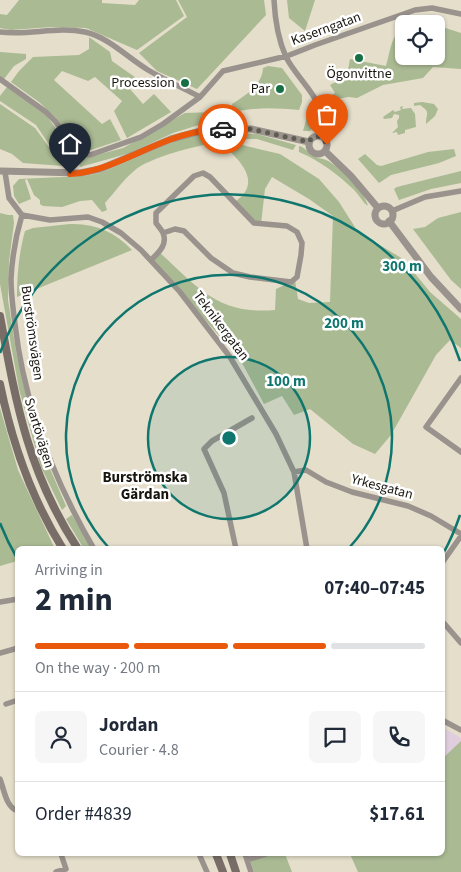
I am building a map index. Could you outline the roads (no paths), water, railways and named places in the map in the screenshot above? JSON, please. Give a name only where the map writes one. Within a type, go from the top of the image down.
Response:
[{"type":"main road","name":"Svartövägen","points":[[0,316],[18,411],[35,468],[48,498],[76,546]]},
{"type":"main road","name":"Svartövägen","points":[[0,384],[13,440],[26,478],[44,517],[62,546]]},
{"type":"main road","points":[[217,856],[223,872]]},
{"type":"main road","points":[[231,856],[236,872]]},
{"type":"street","points":[[274,0],[276,26],[286,56],[318,102],[323,120],[320,136]]},
{"type":"street","name":"Kaserngatan","points":[[0,79],[46,112],[77,150],[87,155],[104,151],[141,137],[163,124],[200,97],[223,71],[286,56],[315,44],[415,10],[432,8],[461,14]]},
{"type":"street","points":[[0,32],[55,30],[89,33],[112,45],[148,70],[200,97]]},
{"type":"street","points":[[22,215],[9,198],[2,172],[80,173],[100,169],[171,139],[208,129],[251,129],[309,142]]},
{"type":"street","points":[[320,136],[326,142],[327,147],[325,151],[319,154],[314,153],[309,149],[309,142],[314,137],[320,136]]},
{"type":"street","points":[[325,151],[362,187],[378,208]]},
{"type":"street","points":[[152,260],[163,247],[163,233],[156,223],[156,213],[194,176],[201,173],[206,174],[254,223],[282,225],[297,232],[302,243],[298,273],[295,280],[291,282],[244,276],[234,273],[216,262],[184,231],[175,229],[163,233]]},
{"type":"street","points":[[392,211],[425,197],[461,191]]},
{"type":"street","points":[[378,208],[386,206],[392,211]]},
{"type":"street","points":[[378,208],[376,212],[377,220],[382,223],[392,218],[392,211]]},
{"type":"street","name":"Teknikergatan","points":[[22,215],[50,220],[81,217],[98,220],[121,233],[152,260],[186,299],[230,357],[276,434],[294,472],[306,546]]},
{"type":"street","name":"Burströmsvägen","points":[[22,215],[11,279],[16,330],[24,373],[44,445],[70,506],[92,546]]},
{"type":"street","points":[[389,221],[432,277],[461,309]]},
{"type":"street","points":[[461,378],[426,427],[461,452]]},
{"type":"street","points":[[235,546],[224,493],[204,448],[212,441],[252,418]]},
{"type":"street","name":"Yrkesgatan","points":[[294,472],[306,470],[326,482],[352,492],[408,506],[431,516],[461,535]]},
{"type":"street","points":[[445,559],[461,535]]},
{"type":"street","points":[[0,602],[15,600]]},
{"type":"street","points":[[445,624],[461,643]]},
{"type":"street","points":[[0,653],[15,649]]},
{"type":"street","points":[[6,704],[15,701]]},
{"type":"street","points":[[445,722],[461,730]]},
{"type":"street","points":[[0,779],[2,791],[12,809],[15,810]]},
{"type":"street","points":[[56,872],[66,869],[62,856]]},
{"type":"street","points":[[200,856],[207,872]]},
{"type":"street","points":[[246,857],[251,872]]},
{"type":"place","name":"Ögonvittne","points":[[359,58]]},
{"type":"place","name":"Procession","points":[[185,83]]},
{"type":"place","name":"Par","points":[[280,89]]},
{"type":"district","name":"Burströmska Gärdan","points":[[145,486]]}]
